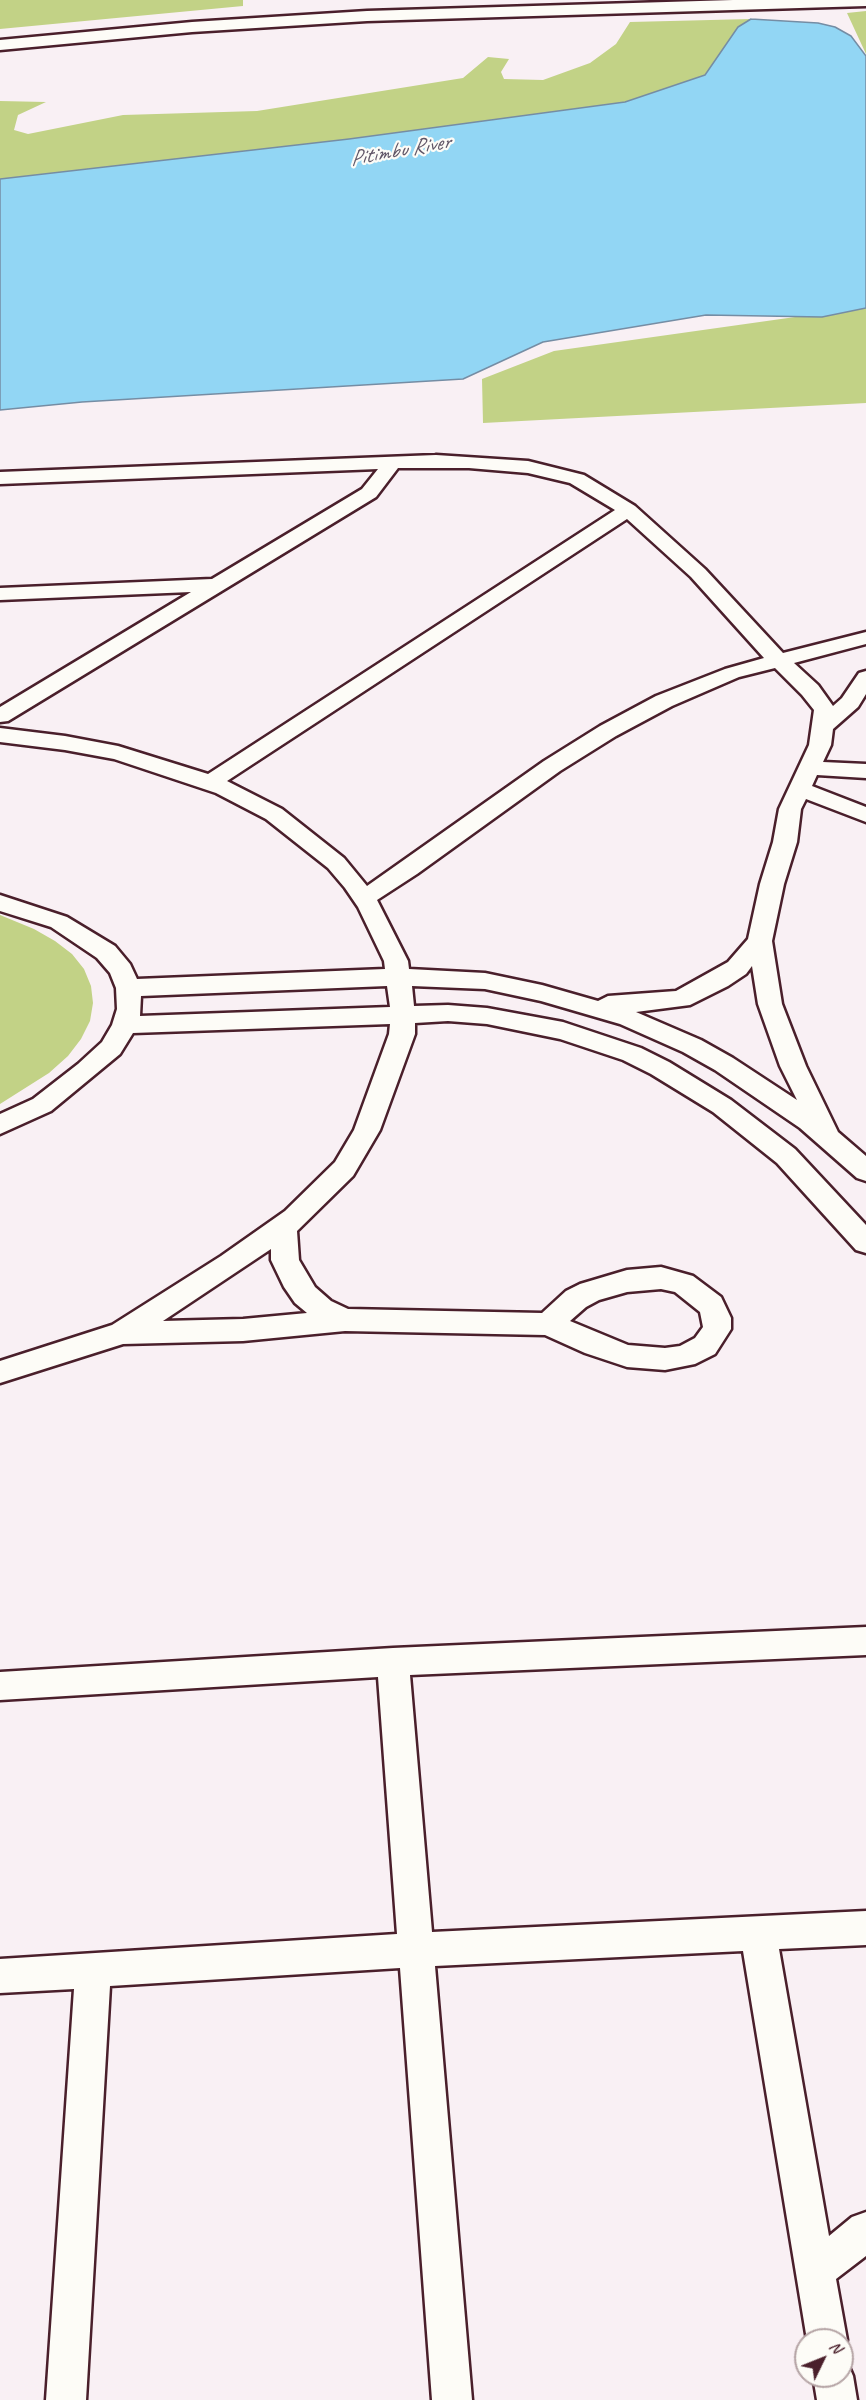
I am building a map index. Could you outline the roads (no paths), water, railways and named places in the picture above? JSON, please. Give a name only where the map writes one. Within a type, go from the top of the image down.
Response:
[{"type":"main road","points":[[0,37],[266,13],[529,0]]},
{"type":"main road","points":[[0,45],[343,17],[709,3],[866,1]]},
{"type":"street","points":[[0,716],[369,493],[392,463]]},
{"type":"street","points":[[0,478],[392,463],[479,463],[554,472],[577,479],[628,510],[698,573],[763,646],[810,690],[825,710],[820,745],[790,809],[785,842],[772,884],[760,941],[770,1004],[793,1066],[827,1136]]},
{"type":"street","points":[[209,783],[628,510]]},
{"type":"street","points":[[0,594],[219,585]]},
{"type":"street","points":[[364,898],[409,869],[519,788],[608,731],[688,690],[732,673],[866,638]]},
{"type":"street","points":[[824,726],[850,702],[866,677]]},
{"type":"street","points":[[0,735],[65,743],[118,753],[209,783],[274,814],[336,863],[364,898],[396,961],[403,1014],[402,1034],[367,1130],[344,1168],[319,1196],[284,1226],[192,1290],[122,1333],[0,1372]]},
{"type":"street","points":[[809,767],[829,771],[866,771]]},
{"type":"street","points":[[800,789],[866,815]]},
{"type":"street","points":[[0,903],[59,922],[106,952],[122,970],[128,988],[129,1010],[125,1024],[111,1048],[87,1070],[42,1105],[0,1125]]},
{"type":"street","points":[[569,1000],[628,1004],[681,999],[737,968],[760,941]]},
{"type":"street","points":[[128,988],[399,977],[485,981],[569,1000],[629,1018],[692,1046],[757,1085],[827,1136],[866,1172]]},
{"type":"street","points":[[125,1024],[448,1012],[525,1022],[600,1042],[660,1068],[722,1106],[754,1129],[812,1182],[866,1243]]},
{"type":"street","points":[[284,1226],[285,1260],[294,1280],[305,1295],[321,1309],[345,1320]]},
{"type":"street","points":[[122,1333],[243,1330],[345,1320],[548,1324],[595,1346],[646,1359],[685,1356],[705,1346],[717,1329],[717,1318],[711,1305],[697,1292],[683,1283],[661,1278],[627,1281],[590,1292],[576,1299],[548,1324]]},
{"type":"street","points":[[0,1686],[393,1662],[866,1641]]},
{"type":"street","points":[[393,1662],[452,2400]]},
{"type":"street","points":[[0,1976],[415,1950],[866,1928]]},
{"type":"street","points":[[758,1932],[825,2328]]},
{"type":"street","points":[[66,2400],[93,1970]]},
{"type":"street","points":[[817,2270],[866,2231]]},
{"type":"water","name":"Pitimbu River","points":[[751,19],[818,23],[835,27],[851,36],[866,56],[866,308],[822,317],[706,315],[543,342],[463,379],[82,402],[0,410],[0,179],[349,139],[625,102],[705,75],[738,27]]}]
